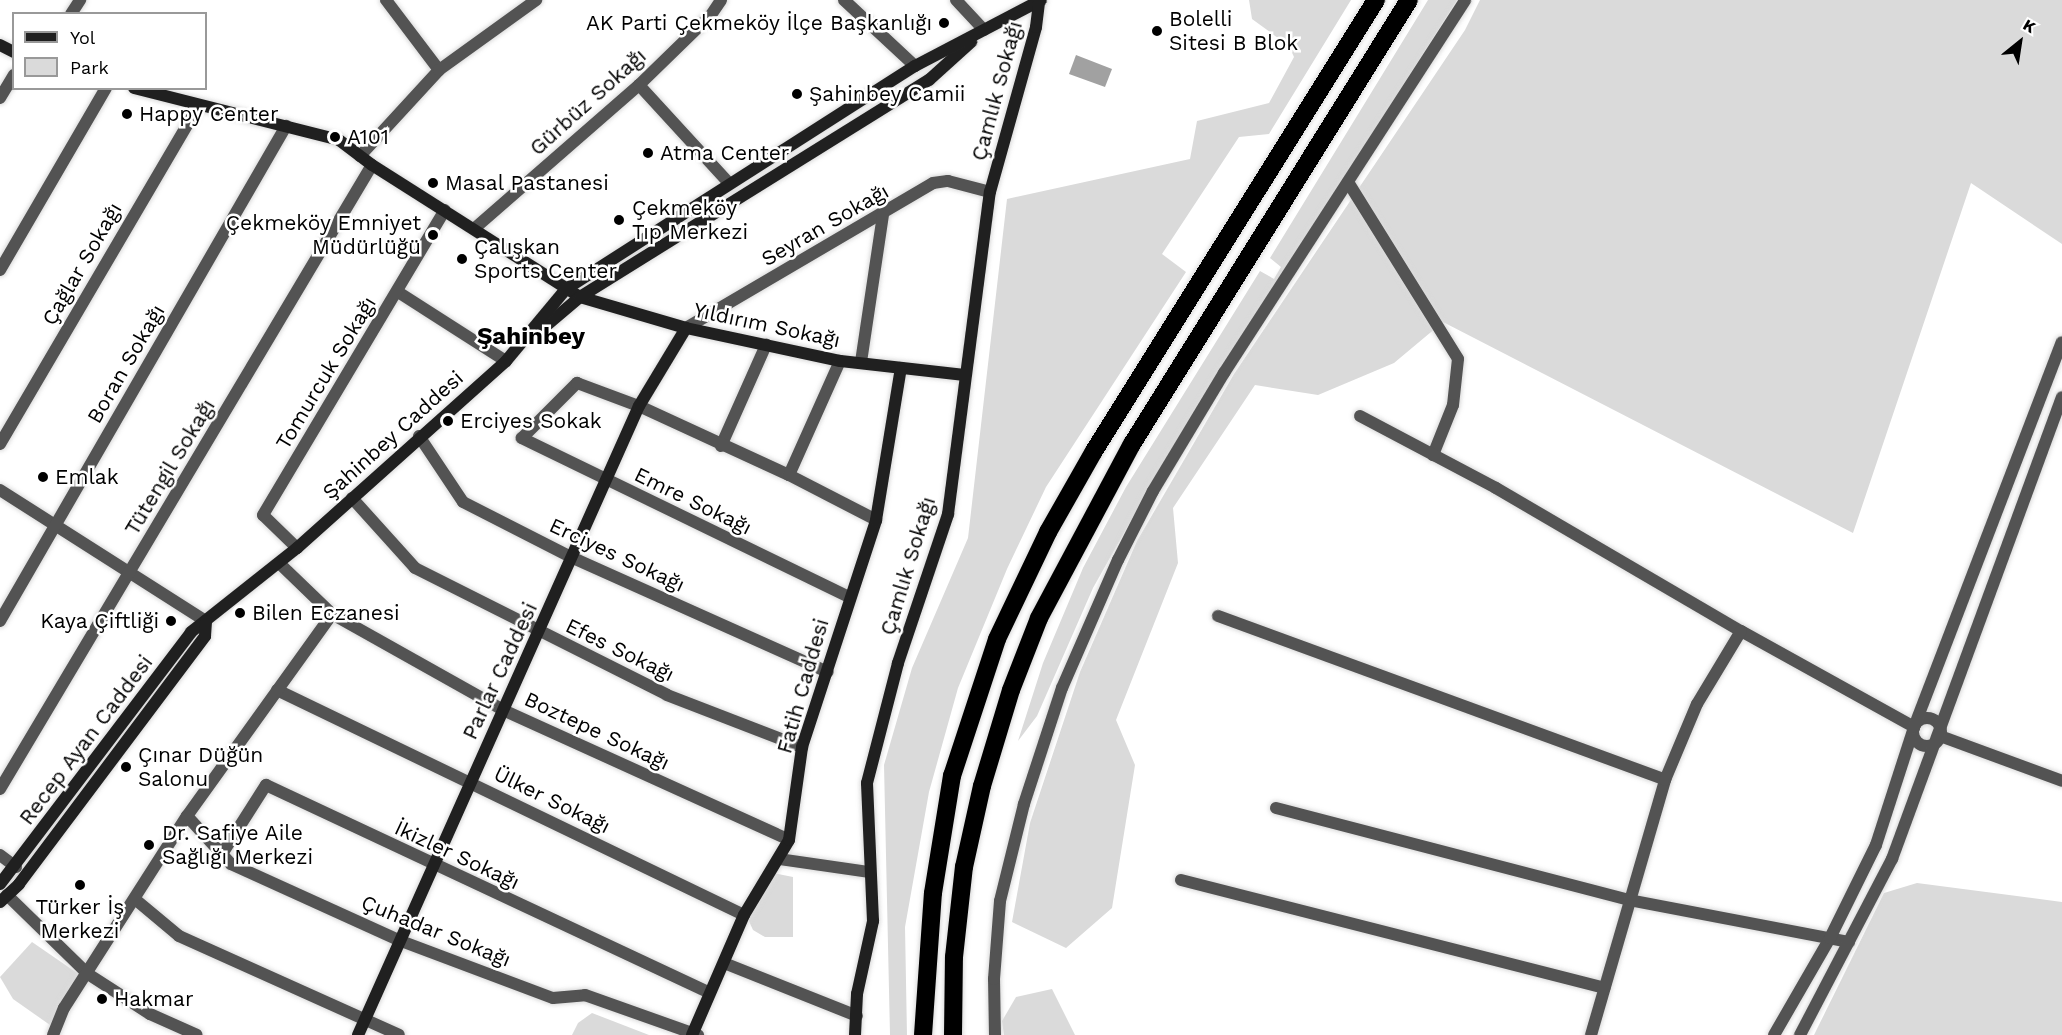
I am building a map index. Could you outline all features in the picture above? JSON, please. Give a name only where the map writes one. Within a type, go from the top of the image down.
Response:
[{"type":"highway","points":[[923,1035],[933,893],[952,776],[997,639],[1048,532],[1094,451],[1376,0]]},
{"type":"highway","points":[[952,1035],[954,957],[964,867],[982,786],[1011,690],[1039,618],[1132,444],[1409,0]]},
{"type":"street","points":[[386,0],[440,70]]},
{"type":"street","points":[[360,156],[440,70],[536,0]]},
{"type":"street","name":"Gürbüz Sokağı","points":[[475,228],[639,85],[711,15],[721,0]]},
{"type":"street","points":[[844,0],[915,66]]},
{"type":"street","points":[[398,291],[506,361],[580,297],[929,80],[984,30],[956,0]]},
{"type":"street","points":[[994,1035],[994,979],[1000,901],[1044,738],[1080,644],[1153,491],[1465,0]]},
{"type":"street","name":"Şahinbey Caddesi","points":[[206,621],[297,548],[419,436],[506,361],[566,289],[728,182],[915,66],[1040,1]]},
{"type":"street","name":"Çamlık Sokağı","points":[[855,1035],[856,994],[873,921],[867,783],[898,663],[948,514],[990,192],[1036,27],[1040,1]]},
{"type":"street","points":[[0,99],[12,78]]},
{"type":"street","points":[[639,85],[728,182]]},
{"type":"street","points":[[0,270],[105,90]]},
{"type":"street","name":"Yıldırım Sokağı","points":[[142,90],[339,140],[372,165],[475,228],[580,297],[686,328],[840,361],[965,375]]},
{"type":"street","name":"Çağlar Sokağı","points":[[0,444],[198,105]]},
{"type":"street","name":"Boran Sokağı","points":[[0,621],[286,126]]},
{"type":"street","name":"Tütengil Sokağı","points":[[0,789],[372,165]]},
{"type":"street","name":"Seyran Sokağı","points":[[686,328],[884,214],[933,183],[948,181],[990,192]]},
{"type":"street","points":[[1348,182],[1458,359],[1453,405],[1433,455]]},
{"type":"street","name":"Tomurcuk Sokağı","points":[[297,548],[263,515],[445,210]]},
{"type":"street","points":[[861,363],[884,214]]},
{"type":"street","name":"Parlar Caddesi","points":[[358,1035],[435,867],[503,710],[540,633],[639,406],[686,328]]},
{"type":"street","points":[[1774,1035],[1830,938],[1876,845],[1914,727],[2062,342]]},
{"type":"street","points":[[720,446],[766,345]]},
{"type":"street","points":[[789,475],[840,361]]},
{"type":"street","name":"Fatih Caddesi","points":[[694,1034],[708,992],[724,963],[744,915],[789,840],[802,747],[828,672],[849,597],[876,520],[901,368]]},
{"type":"street","name":"Emre Sokağı","points":[[639,406],[577,383],[522,438],[606,481],[849,597]]},
{"type":"street","points":[[1800,1035],[1892,859],[1940,736],[1947,702],[2062,397]]},
{"type":"street","points":[[639,406],[720,446],[789,475],[876,520]]},
{"type":"street","points":[[1360,416],[1914,727]]},
{"type":"street","name":"Erciyes Sokağı","points":[[419,436],[463,502],[573,558],[828,672]]},
{"type":"street","points":[[0,489],[58,523],[130,573],[206,621],[205,636],[19,884],[3,898]]},
{"type":"street","name":"Efes Sokağı","points":[[352,498],[415,568],[667,695],[802,747]]},
{"type":"street","name":"Boztepe Sokağı","points":[[279,563],[332,614],[503,710],[789,840]]},
{"type":"street","points":[[53,1035],[63,1008],[136,900],[187,816],[332,614]]},
{"type":"street","points":[[1218,616],[1665,780]]},
{"type":"street","name":"Recep Ayan Caddesi","points":[[0,884],[16,867],[191,632],[206,621]]},
{"type":"street","points":[[1591,1035],[1665,780],[1697,704],[1741,631]]},
{"type":"street","name":"Ülker Sokağı","points":[[277,690],[744,915]]},
{"type":"street","points":[[1924,719],[1934,720],[1940,727],[1940,736],[1932,745],[1920,744],[1914,739],[1914,727],[1924,719]]},
{"type":"street","points":[[1940,736],[2062,781]]},
{"type":"street","name":"İkizler Sokağı","points":[[222,854],[266,785],[435,867],[708,992]]},
{"type":"street","points":[[1276,808],[1629,900],[1849,942]]},
{"type":"street","name":"Çuhadar Sokağı","points":[[187,816],[231,864],[401,941],[553,998],[585,995],[694,1034]]},
{"type":"street","points":[[0,855],[16,867],[3,898]]},
{"type":"street","points":[[779,859],[870,872]]},
{"type":"street","points":[[1181,880],[1604,988]]},
{"type":"street","points":[[3,898],[88,974],[150,1014],[197,1035]]},
{"type":"street","points":[[136,900],[179,936],[399,1035]]},
{"type":"street","points":[[724,963],[857,1016]]},
{"type":"green space","points":[[1249,0],[1351,0],[1269,134],[1239,137],[1162,254],[1186,272],[1046,487],[1007,569],[958,688],[929,792],[905,927],[907,1035],[890,1035],[884,765],[912,668],[968,538],[1007,199],[1190,159],[1197,121],[1269,103],[1294,57],[1289,46],[1252,19]]},
{"type":"green space","points":[[1428,0],[1457,0],[1170,451],[1093,588],[1037,716],[1018,741],[1043,663],[1083,568],[1126,487],[1260,271],[1274,279],[1281,267],[1270,258]]},
{"type":"green space","points":[[1480,0],[2062,0],[2062,244],[1971,183],[1853,533],[1443,322],[1394,363],[1318,395],[1255,385],[1173,508],[1178,563],[1116,720],[1135,765],[1112,908],[1066,948],[1012,922],[1030,823],[1080,672],[1137,541],[1234,374],[1465,30]]},
{"type":"green space","points":[[773,873],[793,877],[793,937],[765,937],[753,930],[747,917]]},
{"type":"green space","points":[[1917,883],[2062,902],[2062,1035],[1814,1035],[1884,893]]},
{"type":"green space","points":[[32,942],[80,975],[50,1025],[13,999],[0,977]]},
{"type":"green space","points":[[1052,989],[1075,1035],[1004,1035],[1002,1021],[1016,997]]},
{"type":"green space","points":[[592,1013],[649,1035],[572,1035],[578,1023]]},
{"type":"shaded area","points":[[1076,55],[1112,69],[1105,87],[1069,74]]},
{"type":"place","name":"AK Parti Çekmeköy İlçe Başkanlığı","points":[[944,23]]},
{"type":"place","name":"Bolelli Sitesi B Blok","points":[[1157,31]]},
{"type":"place","name":"Şahinbey Camii","points":[[797,94]]},
{"type":"place","name":"Happy Center","points":[[127,114]]},
{"type":"place","name":"A101","points":[[335,137]]},
{"type":"place","name":"Atma Center","points":[[648,153]]},
{"type":"place","name":"Masal Pastanesi","points":[[433,183]]},
{"type":"place","name":"Çekmeköy Tıp Merkezi","points":[[619,220]]},
{"type":"place","name":"Çekmeköy Emniyet Müdürlüğü","points":[[433,235]]},
{"type":"place","name":"Çalışkan Sports Center","points":[[462,259]]},
{"type":"place","name":"Erciyes Sokak","points":[[448,421]]},
{"type":"place","name":"Emlak","points":[[43,477]]},
{"type":"place","name":"Bilen Eczanesi","points":[[240,613]]},
{"type":"place","name":"Kaya Çiftliği","points":[[171,621]]},
{"type":"place","name":"Çınar Düğün Salonu","points":[[126,767]]},
{"type":"place","name":"Dr. Safiye Aile Sağlığı Merkezi","points":[[149,845]]},
{"type":"place","name":"Türker İş Merkezi","points":[[80,885]]},
{"type":"place","name":"Hakmar","points":[[102,999]]},
{"type":"district","name":"Şahinbey","points":[[531,337]]}]
